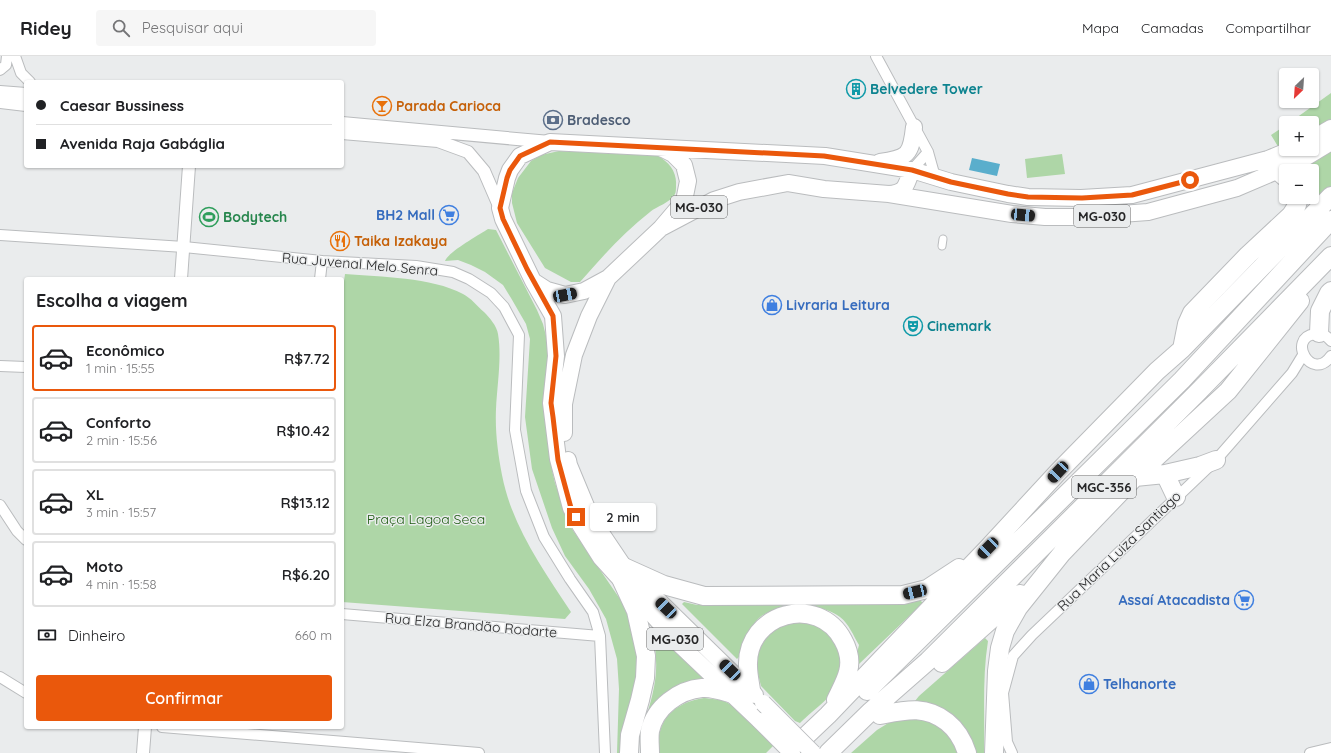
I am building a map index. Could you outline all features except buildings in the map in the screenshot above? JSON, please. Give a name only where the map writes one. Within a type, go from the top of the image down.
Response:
[{"type":"highway","points":[[872,163],[897,159],[908,153],[912,146],[914,127]]},
{"type":"highway","points":[[1319,135],[1331,128]]},
{"type":"highway","name":"MG-030","points":[[813,753],[757,697],[623,574],[601,558],[580,526],[571,508],[558,460],[551,403],[556,356],[553,316],[533,281],[503,219],[500,208],[510,170],[520,156],[550,142],[824,156],[912,170],[951,182],[1028,197],[1082,198],[1132,195],[1268,159],[1279,154]]},
{"type":"highway","name":"MG-030","points":[[1296,164],[1331,142]]},
{"type":"highway","points":[[659,147],[673,154],[684,165],[688,181],[684,201],[661,228]]},
{"type":"highway","points":[[889,194],[900,193],[904,188],[912,170]]},
{"type":"highway","name":"MG-030","points":[[792,753],[733,694],[678,643],[623,574],[591,518],[569,465],[564,435],[564,404],[574,355],[589,316],[608,278],[661,228],[714,200],[739,192],[788,183],[824,189],[889,194],[1012,214],[1045,217],[1080,217],[1148,212],[1209,196],[1279,175]]},
{"type":"highway","name":"MGC-356","points":[[788,753],[828,715],[988,548],[1058,472],[1157,371],[1182,349],[1331,196]]},
{"type":"highway","points":[[1182,349],[1187,324],[1192,313],[1248,255],[1291,215],[1297,204]]},
{"type":"highway","name":"MGC-356","points":[[805,753],[1182,380],[1331,220]]},
{"type":"highway","name":"MGC-356","points":[[828,753],[871,711],[928,661],[985,605],[1201,390],[1331,256]]},
{"type":"highway","name":"MGC-356","points":[[841,753],[880,716],[1048,570],[1135,477],[1228,391],[1286,320],[1331,261]]},
{"type":"highway","points":[[533,281],[547,290],[565,295],[584,291],[608,278]]},
{"type":"highway","points":[[1325,337],[1320,311],[1328,293],[1331,291]]},
{"type":"highway","points":[[1135,477],[1165,474],[1200,466],[1216,460]]},
{"type":"highway","points":[[1165,474],[1176,497]]},
{"type":"highway","points":[[623,574],[704,596],[903,595],[927,589],[988,548]]},
{"type":"highway","points":[[994,753],[997,671],[1005,631],[1018,608],[1048,570]]},
{"type":"highway","points":[[623,574],[636,611],[646,656],[645,678],[630,735],[629,753]]},
{"type":"highway","points":[[757,697],[748,666],[752,642],[769,622],[787,614],[807,614],[828,622],[837,629],[847,647],[849,658],[848,672],[828,715]]},
{"type":"highway","points":[[650,753],[650,731],[653,723],[666,702],[690,690],[703,687],[718,689],[733,694]]},
{"type":"highway","points":[[880,716],[902,711],[920,710],[932,712],[953,727],[964,743],[966,753]]},
{"type":"street","points":[[0,70],[6,65],[8,56]]},
{"type":"street","points":[[15,56],[21,73],[28,80]]},
{"type":"street","points":[[876,56],[928,152],[935,177]]},
{"type":"street","points":[[0,94],[24,94]]},
{"type":"street","points":[[0,94],[22,104]]},
{"type":"street","points":[[344,123],[550,142]]},
{"type":"street","points":[[344,133],[438,141],[468,152],[484,171],[500,208]]},
{"type":"street","points":[[912,170],[928,152]]},
{"type":"street","points":[[181,277],[189,168]]},
{"type":"street","name":"Rua Juvenal Melo Senra","points":[[0,235],[184,247],[322,261],[416,266],[453,272],[469,279],[491,292],[504,307],[519,335],[515,430],[526,491],[544,537],[570,579],[594,612],[600,636],[605,753]]},
{"type":"street","points":[[320,277],[322,261]]},
{"type":"street","name":"Rua Maria Luiza Santiago","points":[[1012,753],[1007,742],[1003,693],[1013,656],[1032,634],[1216,460],[1306,358],[1302,349],[1305,339],[1314,334],[1325,337]]},
{"type":"street","points":[[1306,358],[1319,364],[1330,359]]},
{"type":"street","points":[[0,366],[24,367]]},
{"type":"street","points":[[0,505],[17,531],[24,538]]},
{"type":"street","name":"Rua Elza Brandão Rodarte","points":[[344,614],[600,636]]},
{"type":"street","points":[[0,677],[24,692]]},
{"type":"street","points":[[143,753],[145,729]]},
{"type":"street","points":[[186,729],[479,753]]},
{"type":"street","points":[[1310,753],[1331,748]]},
{"type":"green space","points":[[1331,93],[1331,230],[1314,204],[1319,204],[1319,164],[1289,164],[1284,156],[1319,156],[1319,116],[1299,116],[1310,108],[1319,108],[1319,102]]},
{"type":"green space","points":[[1279,130],[1279,148],[1271,135]]},
{"type":"green space","points":[[559,151],[658,156],[666,161],[672,168],[676,180],[676,192],[673,197],[650,212],[622,236],[580,282],[571,282],[545,268],[517,223],[512,203],[512,193],[518,178],[531,161],[541,155]]},
{"type":"green space","points":[[1062,154],[1065,174],[1027,178],[1025,159]]},
{"type":"green space","points":[[488,229],[496,230],[543,324],[548,344],[546,423],[552,470],[570,526],[622,602],[635,632],[639,661],[626,753],[617,753],[619,689],[617,659],[606,619],[589,589],[565,556],[552,528],[532,469],[525,417],[530,339],[526,324],[503,285],[485,272],[471,265],[458,260],[445,261],[452,253]]},
{"type":"green space","name":"Praça Lagoa Seca","points":[[345,274],[421,281],[450,288],[469,298],[486,314],[494,325],[497,331],[499,343],[496,426],[502,475],[513,512],[521,530],[571,612],[565,619],[344,602]]},
{"type":"green space","points":[[920,600],[923,603],[859,664],[855,661],[859,645],[848,626],[840,617],[832,612],[822,609],[798,606],[775,609],[766,613],[754,624],[743,651],[737,659],[682,604],[684,602],[697,605],[880,603]]},
{"type":"green space","points":[[802,622],[814,625],[825,631],[831,637],[839,652],[840,669],[839,677],[832,693],[800,723],[795,721],[761,686],[757,670],[757,657],[760,648],[768,635],[779,626]]},
{"type":"green space","points":[[654,628],[708,678],[684,686],[641,753],[643,728],[652,695],[656,672],[655,644],[652,629]]},
{"type":"green space","points":[[985,638],[988,641],[984,683],[984,753],[976,753],[967,732],[954,716],[946,710],[936,706],[915,701]]},
{"type":"green space","points":[[704,698],[721,700],[732,705],[751,722],[773,746],[766,753],[658,753],[660,731],[669,715],[683,704]]},
{"type":"green space","points":[[911,718],[933,720],[950,734],[959,753],[851,753],[877,730],[890,722]]},
{"type":"water","points":[[972,158],[1000,164],[997,176],[969,170]]},
{"type":"place","name":"Belvedere Tower","points":[[856,89]]},
{"type":"place","name":"Parada Carioca","points":[[382,106]]},
{"type":"place","name":"Bradesco","points":[[553,120]]},
{"type":"place","name":"BH2 Mall","points":[[449,215]]},
{"type":"place","name":"Bodytech","points":[[209,217]]},
{"type":"place","name":"Taika Izakaya","points":[[340,241]]},
{"type":"place","name":"Livraria Leitura","points":[[772,305]]},
{"type":"place","name":"Cinemark","points":[[913,326]]},
{"type":"place","name":"Assaí Atacadista","points":[[1244,600]]},
{"type":"place","name":"Telhanorte","points":[[1089,684]]},
{"type":"route","points":[[576,517],[571,508],[558,460],[551,403],[556,356],[553,316],[527,269],[503,219],[500,208],[510,170],[520,156],[550,142],[824,156],[912,170],[951,182],[1028,197],[1082,198],[1132,195],[1190,180]]}]
